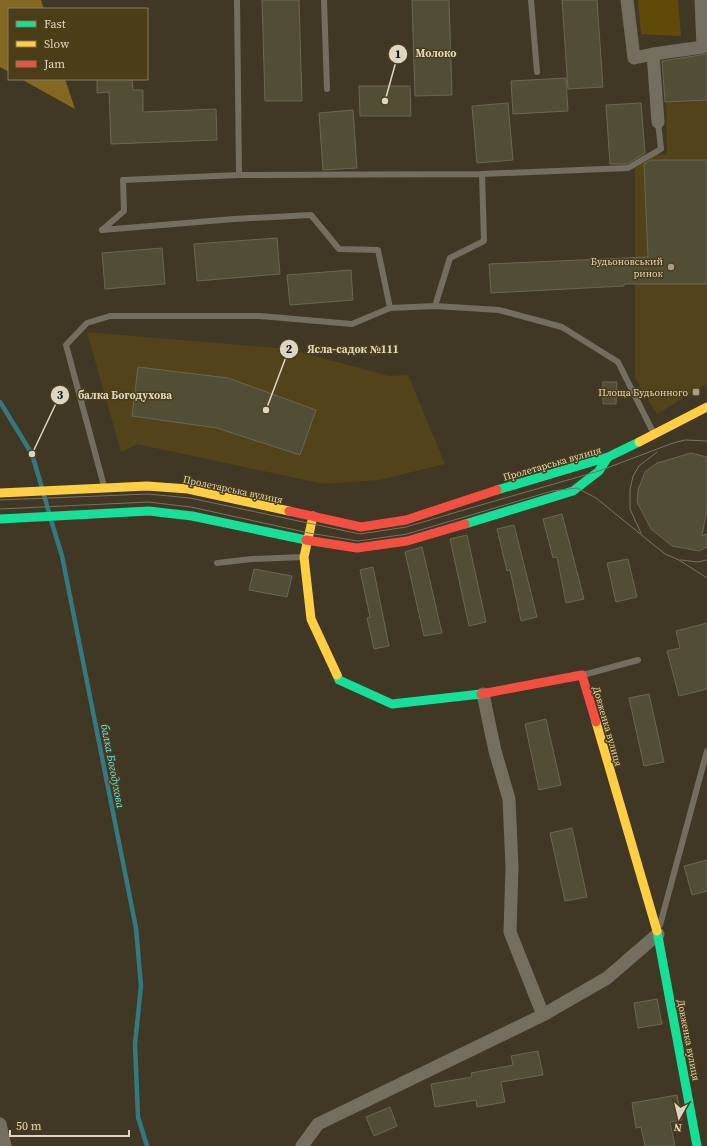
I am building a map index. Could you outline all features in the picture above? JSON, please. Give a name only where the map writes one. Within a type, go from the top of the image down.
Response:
[{"type":"main road","points":[[608,457],[707,407]]},
{"type":"main road","name":"Пролетарська вулиця","points":[[0,493],[147,486],[188,489],[361,527],[406,520],[473,497],[608,457]]},
{"type":"main road","name":"Пролетарська вулиця","points":[[0,519],[149,511],[192,516],[308,541],[357,548],[407,541],[573,492],[599,471],[608,457]]},
{"type":"main road","points":[[313,516],[304,557],[310,619],[339,680],[392,704],[483,694],[582,675]]},
{"type":"main road","name":"Довженка вулиця","points":[[582,675],[658,934],[697,1146]]},
{"type":"street","points":[[627,0],[634,58],[704,46],[701,0]]},
{"type":"street","points":[[653,54],[658,122]]},
{"type":"street","points":[[483,694],[494,751],[509,799],[512,867],[510,932],[543,1015]]},
{"type":"street","points":[[302,1146],[318,1124],[543,1015],[607,978],[658,934]]},
{"type":"street","points":[[0,1124],[5,1146]]},
{"type":"lane","points":[[238,0],[239,175]]},
{"type":"lane","points":[[324,0],[327,90]]},
{"type":"lane","points":[[531,0],[537,72]]},
{"type":"lane","points":[[390,308],[378,250],[339,249],[312,215],[234,219],[102,230],[124,211],[123,180],[239,175],[482,174],[628,168],[661,149],[658,122]]},
{"type":"lane","points":[[435,306],[450,258],[484,241],[482,174]]},
{"type":"lane","points":[[104,488],[66,345],[87,322],[110,316],[260,316],[352,324],[390,308],[435,306],[499,310],[562,327],[618,362],[653,434]]},
{"type":"lane","points":[[217,564],[252,558],[304,557]]},
{"type":"lane","points":[[582,675],[638,660]]},
{"type":"lane","points":[[658,934],[707,751]]},
{"type":"shaded area","points":[[0,0],[41,0],[44,8],[8,8],[8,71],[0,67]]},
{"type":"shaded area","points":[[638,0],[678,0],[681,36],[641,34]]},
{"type":"shaded area","points":[[23,80],[65,80],[75,109]]},
{"type":"shaded area","name":"Будьоновський ринок","points":[[707,83],[707,384],[657,414],[635,378],[635,155],[667,154],[666,85]]},
{"type":"shaded area","points":[[87,332],[289,349],[389,376],[408,375],[445,464],[379,480],[324,484],[137,444],[121,452]]},
{"type":"building","points":[[262,0],[299,0],[302,101],[265,101]]},
{"type":"building","points":[[412,0],[449,0],[452,95],[415,96]]},
{"type":"building","points":[[562,0],[597,0],[603,87],[568,89]]},
{"type":"building","points":[[707,54],[707,100],[665,102],[662,61]]},
{"type":"building","points":[[566,78],[568,111],[513,114],[511,81]]},
{"type":"building","points":[[97,80],[132,80],[133,90],[143,90],[143,112],[216,109],[217,140],[111,144],[109,92],[97,93]]},
{"type":"building","points":[[359,86],[410,86],[411,116],[360,116]]},
{"type":"building","points":[[508,103],[513,160],[477,163],[472,106]]},
{"type":"building","points":[[641,103],[645,153],[627,164],[610,164],[606,105]]},
{"type":"building","points":[[353,110],[357,168],[323,170],[319,113]]},
{"type":"building","points":[[651,160],[707,160],[707,284],[624,284],[624,286],[491,293],[489,264],[648,257],[644,164]]},
{"type":"building","points":[[277,238],[280,274],[197,281],[194,244]]},
{"type":"building","points":[[162,248],[165,284],[105,289],[102,253]]},
{"type":"building","points":[[351,270],[353,300],[290,305],[287,275]]},
{"type":"building","points":[[138,367],[228,378],[316,410],[300,455],[217,428],[132,416]]},
{"type":"building","points":[[603,382],[617,382],[616,404],[603,404]]},
{"type":"building","points":[[691,453],[707,457],[707,509],[702,536],[707,534],[707,547],[699,551],[672,546],[651,529],[637,502],[638,490],[645,472],[657,463]]},
{"type":"building","points":[[562,514],[584,599],[566,603],[557,557],[553,558],[543,519]]},
{"type":"building","points":[[514,525],[537,617],[521,621],[510,570],[507,571],[497,529]]},
{"type":"building","points":[[467,535],[486,622],[469,626],[450,539]]},
{"type":"building","points":[[422,547],[442,633],[424,636],[405,552]]},
{"type":"building","points":[[628,559],[637,597],[616,602],[607,563]]},
{"type":"building","points":[[373,567],[389,646],[374,649],[367,618],[370,617],[360,570]]},
{"type":"building","points":[[254,569],[292,576],[287,597],[249,590]]},
{"type":"building","points":[[707,623],[707,689],[679,696],[667,651],[680,648],[676,631]]},
{"type":"building","points":[[649,694],[664,762],[644,766],[629,698]]},
{"type":"building","points":[[546,719],[561,785],[539,790],[525,724]]},
{"type":"building","points":[[572,828],[587,897],[565,901],[550,833]]},
{"type":"building","points":[[707,860],[707,891],[692,895],[684,866]]},
{"type":"building","points":[[657,999],[662,1024],[638,1028],[634,1003]]},
{"type":"building","points":[[538,1051],[543,1075],[501,1082],[505,1102],[477,1107],[476,1100],[435,1107],[431,1084],[472,1077],[471,1073],[513,1065],[511,1056]]},
{"type":"building","points":[[677,1095],[682,1120],[670,1122],[675,1146],[645,1146],[641,1127],[636,1128],[632,1103]]},
{"type":"building","points":[[390,1107],[397,1126],[374,1136],[366,1117]]},
{"type":"waterway","name":"балка Богодухова","points":[[0,402],[32,454],[42,488]]},
{"type":"waterway","name":"балка Богодухова","points":[[44,495],[49,513]]},
{"type":"waterway","name":"балка Богодухова","points":[[51,520],[62,556],[136,928],[141,986],[135,1044],[138,1117],[147,1146]]},
{"type":"tram line","points":[[0,500],[148,494],[190,498],[360,534],[406,527],[599,471],[673,443],[685,440],[707,441]]},
{"type":"tram line","points":[[641,533],[630,509],[630,490],[633,476],[639,466],[657,452]]},
{"type":"tram line","points":[[0,509],[148,502],[191,507],[309,533],[358,541],[407,534],[552,491],[577,488],[596,498],[665,554],[679,560],[707,578]]},
{"type":"tram line","points":[[681,560],[698,562],[707,560]]},
{"type":"traffic: fast","points":[[497,490],[608,457],[639,442]]},
{"type":"traffic: fast","points":[[465,524],[573,491],[599,471],[608,457]]},
{"type":"traffic: fast","points":[[0,519],[149,511],[192,516],[306,540]]},
{"type":"traffic: fast","points":[[337,675],[339,680],[392,704],[481,694]]},
{"type":"traffic: fast","points":[[657,931],[697,1146]]},
{"type":"traffic: slow","points":[[639,442],[707,407]]},
{"type":"traffic: slow","points":[[0,493],[147,486],[188,489],[289,511]]},
{"type":"traffic: slow","points":[[313,516],[304,557],[311,619],[337,675]]},
{"type":"traffic: slow","points":[[596,722],[657,931]]},
{"type":"traffic: jam","points":[[289,511],[361,527],[406,520],[497,490]]},
{"type":"traffic: jam","points":[[306,540],[357,548],[407,541],[465,524]]},
{"type":"traffic: jam","points":[[481,694],[582,675],[596,722]]},
{"type":"place","name":"Молоко","points":[[385,101]]},
{"type":"place","name":"Будьоновський ринок","points":[[671,267]]},
{"type":"place","name":"Площа Будьонного","points":[[696,392]]},
{"type":"place","name":"Ясла-садок №111","points":[[266,410]]},
{"type":"place","name":"балка Богодухова","points":[[32,454]]}]
